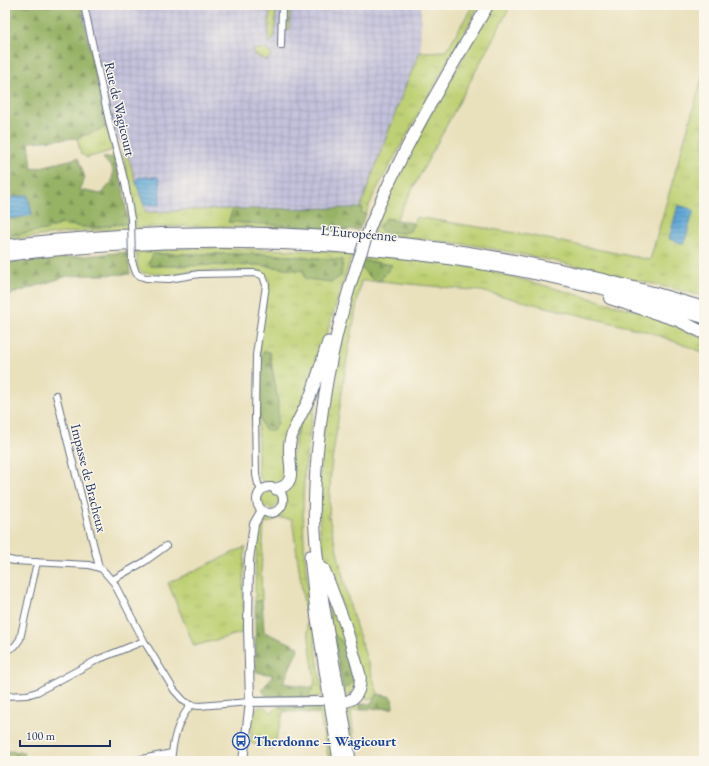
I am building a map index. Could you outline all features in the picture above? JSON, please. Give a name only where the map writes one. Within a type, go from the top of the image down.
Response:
[{"type":"highway","points":[[276,488],[285,486],[290,481],[291,473],[288,455],[290,440],[314,387],[354,264],[393,165],[414,125],[483,5]]},
{"type":"highway","points":[[368,227],[417,128],[488,5]]},
{"type":"highway","name":"L'Européenne","points":[[5,246],[85,238],[167,233],[309,235],[380,241],[445,249],[526,262],[652,292],[704,308]]},
{"type":"highway","name":"L'Européenne","points":[[5,255],[116,244],[180,241],[318,244],[450,258],[500,266],[600,288],[704,317]]},
{"type":"highway","points":[[350,761],[318,565],[314,527],[315,484],[321,416],[330,366],[354,264]]},
{"type":"highway","points":[[500,266],[651,311],[684,322],[704,333]]},
{"type":"highway","points":[[584,275],[623,280],[704,300]]},
{"type":"highway","points":[[336,318],[316,413],[310,467],[308,512],[314,598],[339,761]]},
{"type":"highway","points":[[315,484],[318,536],[323,566],[328,583],[345,624],[360,675],[360,683],[357,694],[353,699],[348,700]]},
{"type":"street","name":"Rue de Wagicourt","points":[[84,5],[110,126],[125,183],[131,220],[132,261],[136,273],[146,278],[169,279],[199,274],[254,273],[261,275],[264,278],[266,289],[257,350],[255,395],[256,475],[261,490]]},
{"type":"street","points":[[281,46],[282,5]]},
{"type":"street","name":"Impasse de Bracheux","points":[[56,395],[99,567]]},
{"type":"street","points":[[269,487],[276,488],[282,497],[281,506],[276,511],[268,513],[262,510],[258,505],[258,496],[261,490],[269,487]]},
{"type":"street","points":[[243,761],[250,702],[248,628],[250,560],[254,524],[262,510]]},
{"type":"street","points":[[112,580],[144,562],[166,546]]},
{"type":"street","points":[[5,559],[99,567],[112,580],[144,641],[174,690],[184,701],[191,705],[204,706],[250,702],[322,701]]},
{"type":"street","points":[[5,651],[15,646],[20,639],[37,562]]},
{"type":"street","points":[[5,696],[37,692],[98,659],[144,641]]},
{"type":"street","points":[[171,761],[173,743],[179,724],[191,705]]},
{"type":"street","points":[[132,761],[172,753]]},
{"type":"shaded area","points":[[81,5],[421,5],[420,52],[405,87],[360,208],[188,210],[146,213],[125,147],[106,127]]},
{"type":"green space","points":[[5,5],[81,5],[106,127],[77,138],[29,142],[32,169],[78,158],[85,178],[79,190],[101,194],[112,182],[113,169],[103,158],[114,157],[123,189],[128,223],[92,228],[61,224],[45,230],[5,236],[5,220],[32,215],[28,195],[5,199]]},
{"type":"green space","points":[[287,5],[290,5],[289,31],[286,31]]},
{"type":"green space","points":[[473,5],[479,5],[373,196],[366,214],[361,213],[362,208],[360,208],[405,87],[420,52],[446,51]]},
{"type":"green space","points":[[493,5],[511,5],[396,220],[386,218],[404,233],[410,231],[416,217],[528,235],[650,260],[704,71],[704,296],[550,260],[473,245],[373,234],[395,177]]},
{"type":"green space","points":[[275,8],[275,34],[272,41],[268,42],[270,9]]},
{"type":"green space","points":[[254,49],[266,49],[272,55],[266,61],[254,55]]},
{"type":"green space","points":[[106,127],[113,150],[87,158],[81,154],[77,138]]},
{"type":"green space","points":[[125,147],[146,213],[233,209],[229,222],[349,229],[348,231],[197,226],[136,228],[123,152]]},
{"type":"green space","points":[[363,208],[361,213],[366,214],[359,230],[228,222],[233,209]]},
{"type":"green space","points":[[386,218],[413,223],[410,231],[404,233],[382,232],[378,227]]},
{"type":"green space","points":[[128,223],[128,229],[83,231],[5,240],[5,236],[45,230],[61,224],[92,228]]},
{"type":"green space","points":[[207,248],[328,251],[352,254],[306,399],[285,481],[277,485],[264,483],[258,473],[258,413],[278,402],[270,353],[265,351],[259,357],[259,342],[269,279],[263,272],[259,271],[192,271],[172,275],[143,273],[138,269],[136,249]],"holes":[[[154,254],[265,254],[343,260],[304,271],[259,265],[151,266],[149,263]]]},
{"type":"green space","points":[[128,252],[130,274],[68,276],[5,296],[5,263]]},
{"type":"green space","points":[[153,254],[265,254],[343,260],[341,276],[332,282],[305,279],[304,271],[259,265],[151,266],[149,263]]},
{"type":"green space","points":[[364,254],[480,268],[663,318],[704,339],[704,355],[700,351],[649,332],[481,291],[380,281],[391,265],[361,260]]},
{"type":"green space","points":[[361,260],[392,265],[380,281],[374,281],[359,266]]},
{"type":"green space","points":[[359,266],[374,281],[361,281],[347,359],[331,468],[329,517],[351,610],[378,694],[374,699],[362,698],[358,684],[334,587],[323,552],[319,506],[323,437],[328,402],[334,367]]},
{"type":"green space","points":[[265,351],[269,352],[278,402],[278,423],[273,431],[264,429],[258,413],[259,357]]},
{"type":"green space","points":[[320,380],[306,456],[303,496],[303,524],[307,582],[323,696],[308,698],[315,682],[292,519],[279,518],[264,524],[261,571],[262,600],[255,602],[256,562],[259,521],[279,513],[285,508],[287,503],[283,490],[292,443]]},
{"type":"green space","points":[[266,491],[274,491],[279,496],[277,507],[274,509],[266,509],[261,504],[261,496]]},
{"type":"green space","points":[[245,547],[243,589],[245,632],[194,646],[168,583]]},
{"type":"green space","points":[[324,587],[328,588],[356,668],[355,689],[345,698]]},
{"type":"green space","points":[[262,600],[264,632],[299,647],[283,683],[313,688],[308,698],[266,696],[262,690],[273,675],[256,672],[255,602]]},
{"type":"green space","points":[[333,634],[344,643],[353,671],[354,682],[348,687],[343,688]]},
{"type":"green space","points":[[378,694],[392,697],[393,708],[361,709],[361,704],[371,704]]},
{"type":"green space","points":[[355,703],[361,704],[361,709],[351,712],[356,761],[353,761],[345,706]]},
{"type":"green space","points":[[318,705],[319,714],[284,711],[279,706]]},
{"type":"green space","points":[[325,705],[334,761],[329,761],[318,706]]},
{"type":"green space","points":[[279,706],[284,711],[273,749],[250,743],[254,711],[259,707],[266,707],[271,713]]},
{"type":"green space","points":[[5,751],[24,752],[24,761],[5,761]]},
{"type":"water","points":[[158,177],[160,182],[160,205],[144,205],[136,182],[138,178]]},
{"type":"water","points":[[28,195],[32,215],[5,220],[5,199]]},
{"type":"water","points":[[678,205],[694,210],[684,244],[669,239]]},
{"type":"place","name":"Therdonne – Wagicourt","points":[[241,741]]}]
